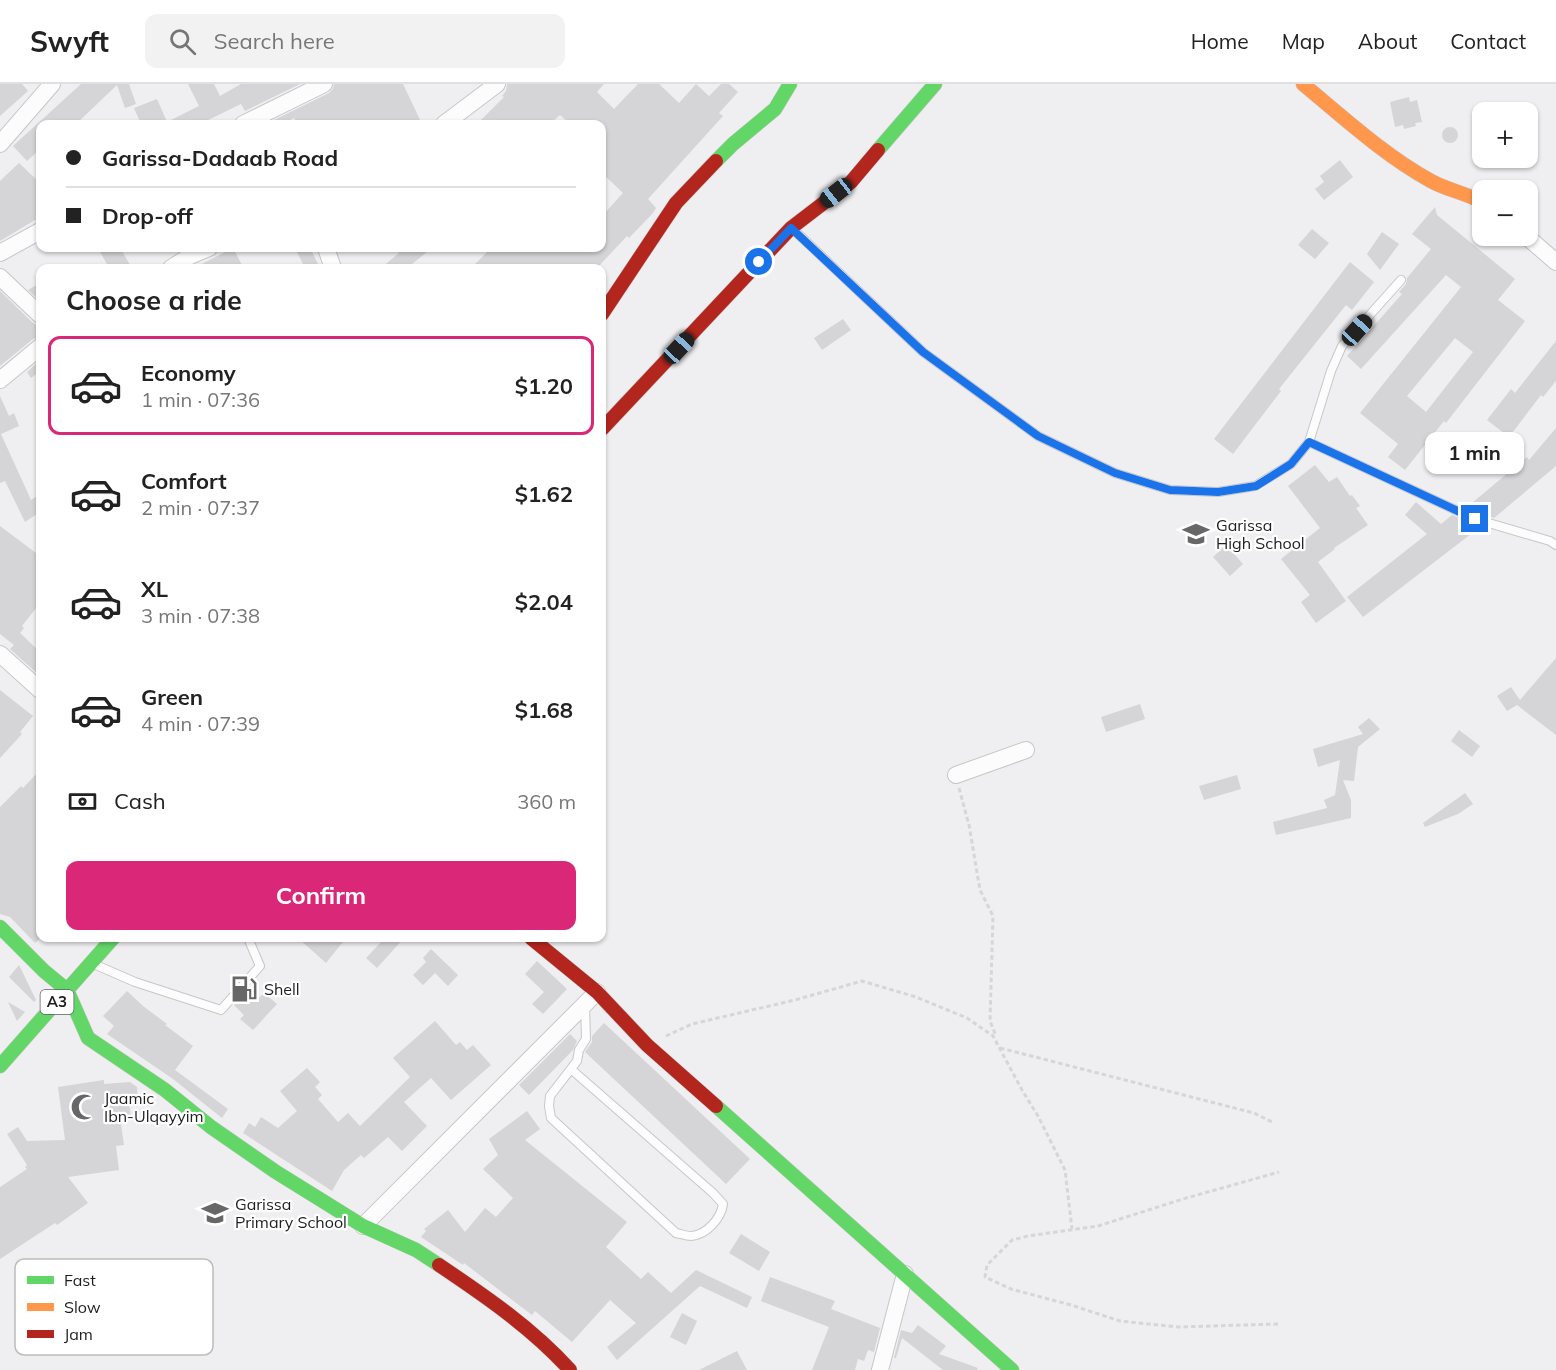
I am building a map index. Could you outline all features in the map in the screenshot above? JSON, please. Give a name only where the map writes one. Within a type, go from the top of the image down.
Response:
[{"type":"main road","points":[[606,307],[676,203],[733,144],[774,109],[790,84]]},
{"type":"main road","points":[[606,425],[791,228],[851,182],[935,84]]},
{"type":"main road","points":[[1303,84],[1380,146],[1435,183],[1472,197]]},
{"type":"main road","points":[[0,927],[44,971],[67,990],[88,1038],[165,1090],[211,1127],[276,1172],[363,1226],[416,1250],[481,1293],[550,1348],[570,1370]]},
{"type":"main road","name":"A3","points":[[0,1066],[109,942]]},
{"type":"main road","points":[[535,942],[591,998],[647,1045],[1012,1370]]},
{"type":"street","points":[[0,144],[52,84]]},
{"type":"street","points":[[251,120],[324,84]]},
{"type":"street","points":[[449,120],[497,84]]},
{"type":"street","points":[[0,253],[36,233]]},
{"type":"street","points":[[1538,246],[1556,262]]},
{"type":"street","points":[[179,264],[201,252]]},
{"type":"street","points":[[0,277],[36,311]]},
{"type":"street","points":[[0,380],[36,350]]},
{"type":"street","points":[[0,654],[36,686]]},
{"type":"street","points":[[956,775],[1026,750]]},
{"type":"street","points":[[363,1226],[591,998]]},
{"type":"street","points":[[880,1370],[905,1274]]},
{"type":"lane","points":[[791,228],[923,352],[1038,436],[1115,473],[1170,490],[1218,492],[1256,486],[1291,464],[1309,442],[1331,371],[1342,346],[1401,280]]},
{"type":"lane","points":[[1309,442],[1475,519],[1550,541],[1556,545]]},
{"type":"lane","points":[[90,963],[135,982],[221,1010],[260,966],[250,942]]},
{"type":"lane","points":[[572,1070],[713,1193],[723,1204],[722,1213],[716,1220],[701,1233],[689,1236],[676,1233],[552,1118],[549,1107],[550,1096],[578,1061],[579,1050],[586,1039],[591,998]]},
{"type":"path","points":[[956,775],[969,825],[980,890],[993,916],[990,1021],[1000,1048]]},
{"type":"path","points":[[647,1045],[692,1023],[795,1000],[862,981],[916,997],[967,1018],[993,1036],[1065,1170],[1072,1230]]},
{"type":"path","points":[[1000,1048],[1254,1113],[1272,1122]]},
{"type":"path","points":[[1278,1324],[1178,1327],[1120,1320],[1011,1289],[985,1277],[987,1265],[1012,1240],[1098,1226],[1279,1172]]},
{"type":"building","points":[[0,84],[22,84],[28,91],[0,116]]},
{"type":"building","points":[[81,84],[129,84],[136,104],[125,108],[117,85],[80,120],[42,120]]},
{"type":"building","points":[[188,84],[214,84],[220,96],[241,84],[300,84],[245,111],[241,104],[208,120],[171,120],[199,106]]},
{"type":"building","points":[[334,84],[403,84],[420,120],[295,120],[294,118],[274,120],[333,89]]},
{"type":"building","points":[[507,84],[604,84],[597,92],[614,109],[638,84],[659,84],[679,103],[696,84],[709,96],[721,84],[729,84],[738,92],[719,113],[723,116],[648,199],[656,208],[653,213],[601,264],[475,264],[487,252],[606,252],[606,212],[623,193],[606,177],[606,120],[566,120],[560,115],[554,120],[481,120],[504,97],[502,96]]},
{"type":"building","points":[[1409,97],[1410,102],[1417,100],[1422,122],[1404,129],[1403,125],[1395,127],[1390,102]]},
{"type":"building","points":[[157,99],[166,120],[139,120],[134,108]]},
{"type":"building","points":[[36,125],[36,153],[27,161],[13,146]]},
{"type":"building","points":[[1450,127],[1456,129],[1458,135],[1456,141],[1450,143],[1444,141],[1442,135],[1444,129]]},
{"type":"building","points":[[1340,160],[1353,177],[1324,200],[1315,189],[1324,182],[1320,176]]},
{"type":"building","points":[[19,163],[36,179],[36,219],[0,241],[0,181]]},
{"type":"building","points":[[1435,207],[1437,215],[1515,279],[1498,300],[1525,321],[1446,423],[1444,421],[1405,470],[1388,457],[1398,444],[1360,413],[1461,287],[1446,275],[1361,369],[1347,356],[1402,294],[1399,292],[1406,284],[1407,278],[1431,249],[1412,234]],"holes":[[[1455,338],[1473,352],[1426,412],[1407,396]]]},
{"type":"building","points":[[1312,229],[1329,243],[1315,259],[1298,245]]},
{"type":"building","points":[[1382,232],[1399,244],[1380,270],[1367,254]]},
{"type":"building","points":[[100,252],[122,252],[130,264],[107,264]]},
{"type":"building","points":[[225,252],[235,252],[241,264],[202,264]]},
{"type":"building","points":[[297,252],[312,252],[318,264],[303,264]]},
{"type":"building","points":[[427,252],[412,264],[386,264],[399,253]]},
{"type":"building","points":[[1350,262],[1374,282],[1352,310],[1346,305],[1279,389],[1281,391],[1233,454],[1214,439]]},
{"type":"building","points":[[36,285],[36,297],[28,290]]},
{"type":"building","points":[[0,291],[36,325],[36,338],[0,366]]},
{"type":"building","points":[[843,319],[851,330],[822,350],[814,338]]},
{"type":"building","points":[[1556,341],[1556,381],[1543,397],[1541,395],[1509,437],[1487,420],[1511,389],[1515,393]]},
{"type":"building","points":[[36,364],[36,374],[31,378],[27,372]]},
{"type":"building","points":[[0,396],[9,416],[14,413],[19,426],[1,434],[31,500],[36,497],[36,515],[25,522],[5,481],[0,483]]},
{"type":"building","points":[[1556,428],[1556,466],[1494,518],[1466,508],[1527,457],[1529,460]]},
{"type":"building","points":[[1315,465],[1329,482],[1337,477],[1360,506],[1356,508],[1368,525],[1318,562],[1346,601],[1316,623],[1301,602],[1310,595],[1281,559],[1320,528],[1288,486]]},
{"type":"building","points":[[1416,502],[1441,524],[1452,515],[1480,527],[1363,617],[1347,597],[1427,534],[1405,515]]},
{"type":"building","points":[[0,526],[36,553],[36,608],[22,626],[24,628],[20,633],[36,648],[36,672],[10,649],[14,645],[0,634]]},
{"type":"building","points":[[1226,545],[1243,564],[1230,576],[1213,557]]},
{"type":"building","points":[[1556,658],[1556,735],[1517,705],[1507,711],[1497,696],[1511,687],[1520,700]]},
{"type":"building","points":[[0,690],[33,716],[20,732],[22,734],[0,758]]},
{"type":"building","points":[[1140,704],[1145,719],[1106,732],[1101,717]]},
{"type":"building","points":[[1369,718],[1380,729],[1358,747],[1354,781],[1343,780],[1351,800],[1351,818],[1276,835],[1273,822],[1327,808],[1324,800],[1335,795],[1340,760],[1318,767],[1313,749],[1363,734],[1358,727]]},
{"type":"building","points":[[1459,730],[1480,746],[1472,757],[1451,741]]},
{"type":"building","points":[[36,774],[35,943],[10,917],[0,914],[0,807],[21,786],[23,788]]},
{"type":"building","points":[[1237,775],[1241,789],[1204,800],[1199,786]]},
{"type":"building","points":[[1465,793],[1473,804],[1458,814],[1425,827],[1423,823]]},
{"type":"building","points":[[302,942],[343,942],[326,963]]},
{"type":"building","points":[[381,942],[400,942],[377,968],[366,958]]},
{"type":"building","points":[[431,949],[458,975],[448,986],[435,973],[423,985],[413,975],[426,962],[423,958]]},
{"type":"building","points":[[537,961],[567,989],[543,1014],[532,1004],[544,992],[525,974]]},
{"type":"building","points":[[19,965],[36,1000],[34,1002],[9,977]]},
{"type":"building","points":[[248,989],[258,999],[264,993],[277,1004],[253,1030],[240,1019],[244,1015],[234,1005]]},
{"type":"building","points":[[127,991],[193,1046],[175,1070],[228,1109],[222,1118],[173,1079],[107,1034],[114,1026],[103,1016]]},
{"type":"building","points":[[8,1002],[25,1012],[17,1021]]},
{"type":"building","points":[[435,1021],[456,1045],[460,1042],[467,1050],[473,1045],[491,1065],[451,1100],[431,1078],[404,1102],[427,1126],[402,1151],[388,1137],[364,1158],[361,1155],[344,1170],[332,1191],[243,1133],[249,1123],[255,1127],[261,1117],[278,1128],[297,1111],[280,1091],[307,1068],[320,1082],[315,1087],[322,1095],[318,1099],[338,1122],[348,1113],[360,1126],[410,1077],[393,1058]]},
{"type":"building","points":[[604,1023],[750,1159],[726,1184],[585,1052],[592,1042],[592,1036]]},
{"type":"building","points":[[570,1034],[577,1041],[573,1050],[529,1095],[519,1085]]},
{"type":"building","points":[[104,1080],[104,1084],[130,1082],[137,1087],[138,1102],[129,1103],[131,1117],[120,1118],[124,1145],[116,1146],[119,1170],[68,1177],[88,1203],[57,1225],[55,1223],[0,1259],[0,1187],[27,1169],[25,1167],[27,1165],[7,1134],[18,1127],[27,1141],[65,1140],[58,1087]]},
{"type":"building","points":[[527,1111],[540,1129],[525,1140],[627,1222],[606,1247],[641,1279],[648,1272],[671,1293],[696,1270],[752,1297],[747,1308],[700,1286],[617,1360],[607,1347],[636,1323],[610,1300],[572,1342],[535,1311],[532,1315],[464,1263],[463,1265],[421,1237],[426,1231],[424,1229],[448,1210],[465,1232],[485,1208],[496,1217],[513,1198],[483,1169],[498,1155],[489,1139]]},
{"type":"building","points":[[741,1234],[770,1252],[759,1271],[729,1253]]},
{"type":"building","points":[[770,1277],[835,1301],[831,1309],[880,1328],[874,1352],[868,1350],[864,1361],[858,1359],[855,1370],[812,1370],[829,1327],[761,1301]]},
{"type":"building","points":[[682,1313],[697,1321],[686,1345],[670,1337]]},
{"type":"building","points":[[918,1325],[946,1346],[939,1354],[978,1368],[977,1370],[943,1370],[902,1338],[896,1358],[894,1358],[901,1330],[912,1333]]},
{"type":"building","points":[[737,1351],[747,1370],[699,1370]]},
{"type":"traffic: fast","points":[[716,161],[775,109],[790,84]]},
{"type":"traffic: fast","points":[[878,150],[935,84]]},
{"type":"traffic: fast","points":[[0,927],[44,971],[67,990],[88,1038],[165,1090],[211,1127],[276,1172],[363,1226],[416,1250],[439,1265]]},
{"type":"traffic: fast","points":[[0,1066],[109,942]]},
{"type":"traffic: fast","points":[[716,1106],[1012,1370]]},
{"type":"traffic: slow","points":[[1303,84],[1397,160],[1437,184],[1472,197]]},
{"type":"traffic: jam","points":[[606,425],[791,228],[851,182],[878,150]]},
{"type":"traffic: jam","points":[[606,308],[676,203],[716,161]]},
{"type":"traffic: jam","points":[[536,942],[597,992],[647,1045],[716,1106]]},
{"type":"traffic: jam","points":[[439,1265],[524,1326],[570,1370]]},
{"type":"place","name":"Garissa High School","points":[[1196,534]]},
{"type":"place","name":"Shell","points":[[244,989]]},
{"type":"place","name":"Jaamic Ibn-Ulqayyim","points":[[84,1107]]},
{"type":"place","name":"Garissa Primary School","points":[[215,1213]]},
{"type":"route","points":[[759,262],[791,228],[923,352],[1038,436],[1115,473],[1170,490],[1218,492],[1256,486],[1291,464],[1309,442],[1475,519]]}]
